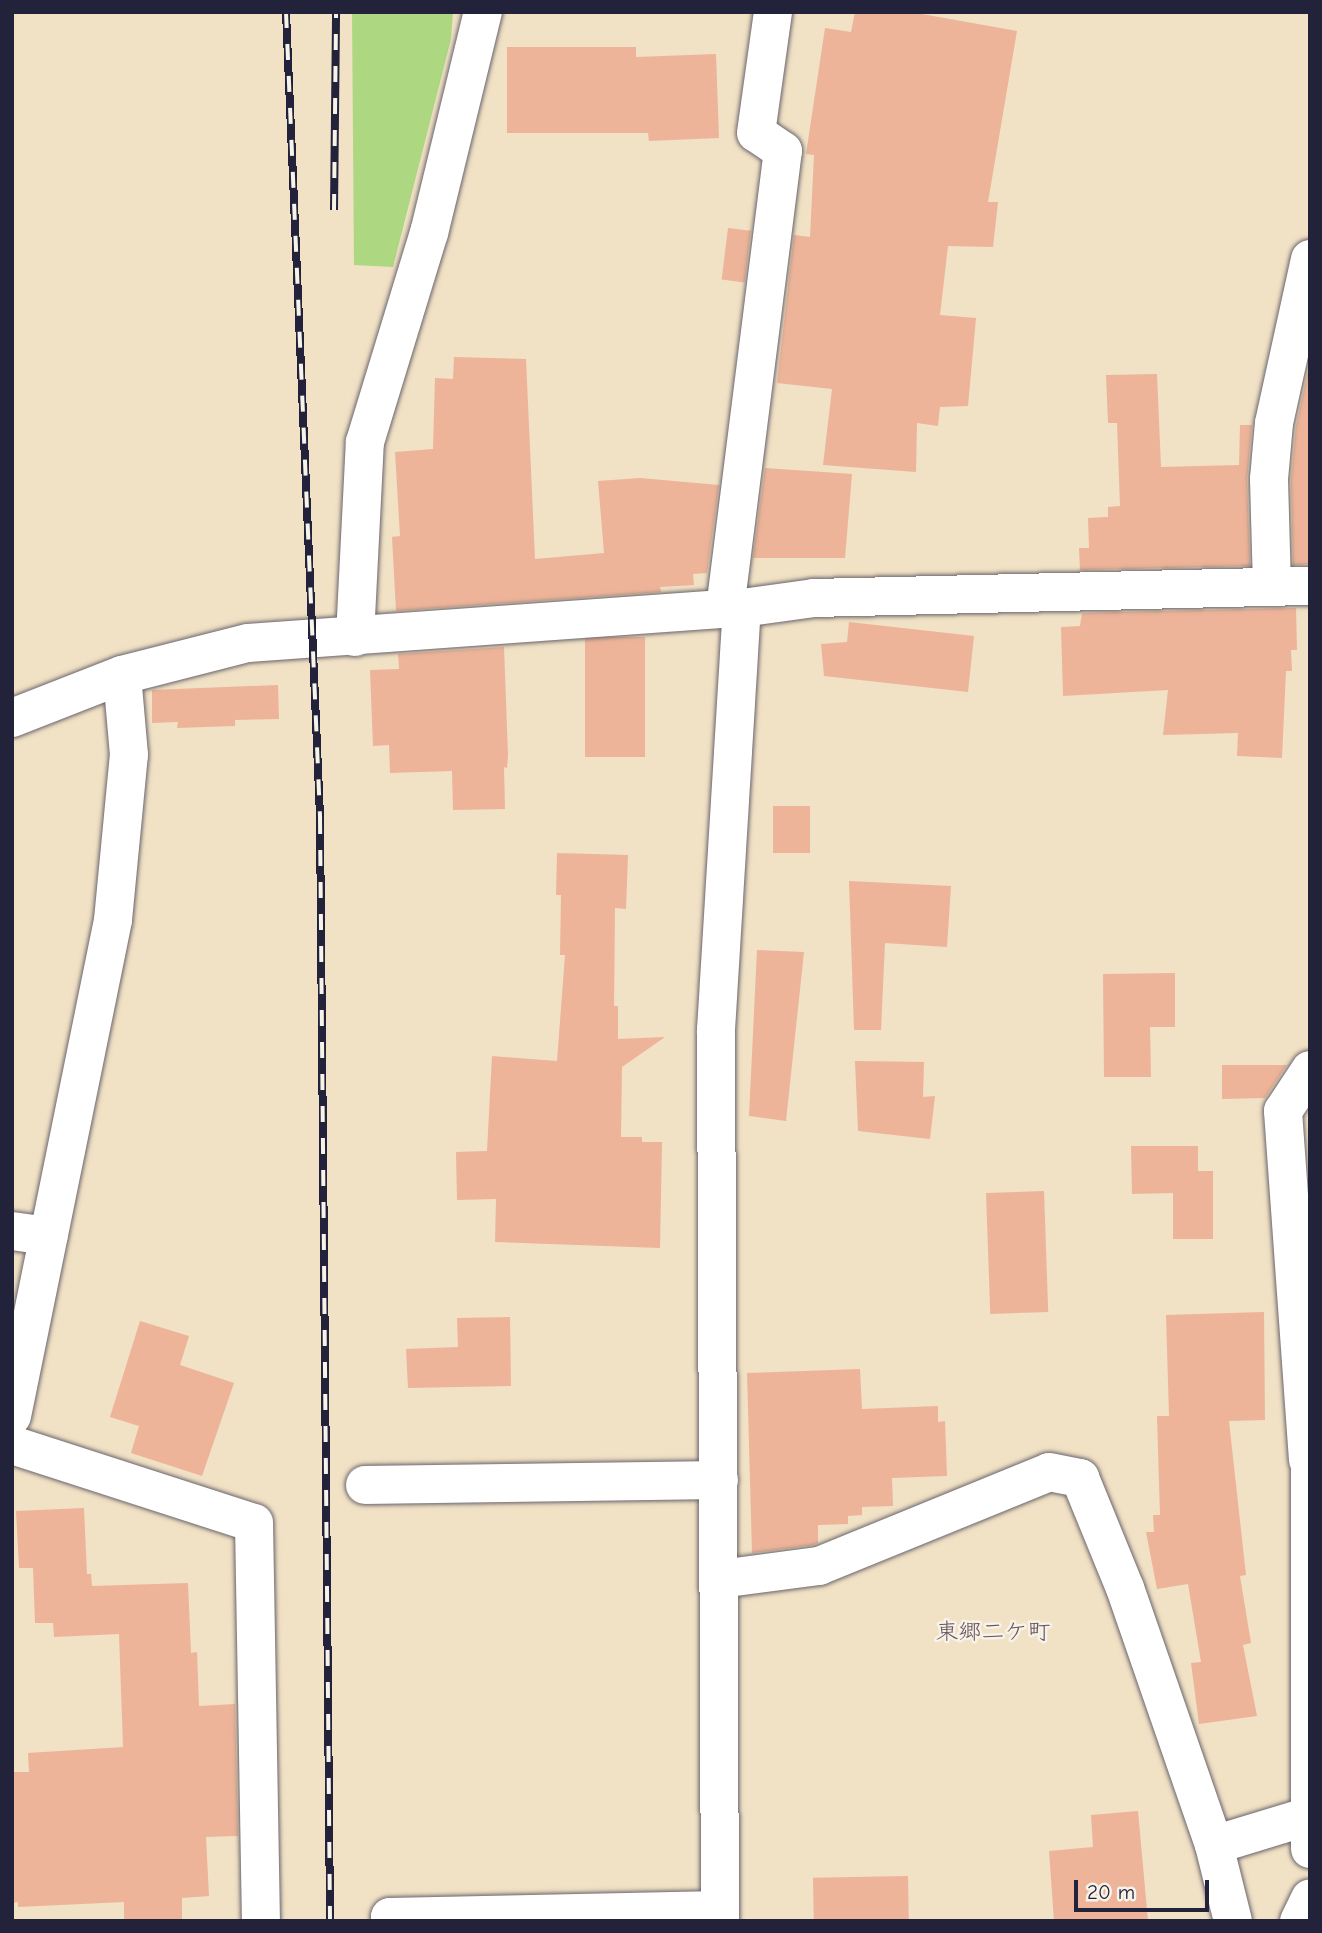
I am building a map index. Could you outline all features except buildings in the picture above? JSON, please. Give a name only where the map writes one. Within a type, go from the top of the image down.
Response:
[{"type":"street","points":[[355,637],[365,442],[429,233],[483,12]]},
{"type":"street","points":[[390,1921],[390,1917],[720,1915],[716,1030],[733,608],[783,151],[756,133],[773,12]]},
{"type":"street","points":[[1272,587],[1269,479],[1274,423],[1310,259]]},
{"type":"street","points":[[12,718],[122,675],[248,643],[733,608],[814,598],[1310,586]]},
{"type":"street","points":[[12,1416],[31,1234],[113,920],[129,755],[122,675]]},
{"type":"street","points":[[1214,1845],[1309,1833],[1309,1460],[1283,1111],[1310,1070]]},
{"type":"street","points":[[12,1445],[254,1523],[261,1921]]},
{"type":"street","points":[[720,1579],[819,1566],[1049,1472],[1080,1478],[1125,1588],[1214,1845],[1233,1921]]},
{"type":"street","points":[[365,1485],[719,1480]]},
{"type":"street","points":[[1299,1921],[1310,1898]]},
{"type":"green space","points":[[352,12],[453,12],[451,39],[393,267],[354,265]]},
{"type":"railway","points":[[286,12],[320,818],[330,1921]]},
{"type":"railway","points":[[334,210],[336,12]]},
{"type":"district","name":"東郷二ケ町","points":[[993,1632]]}]
